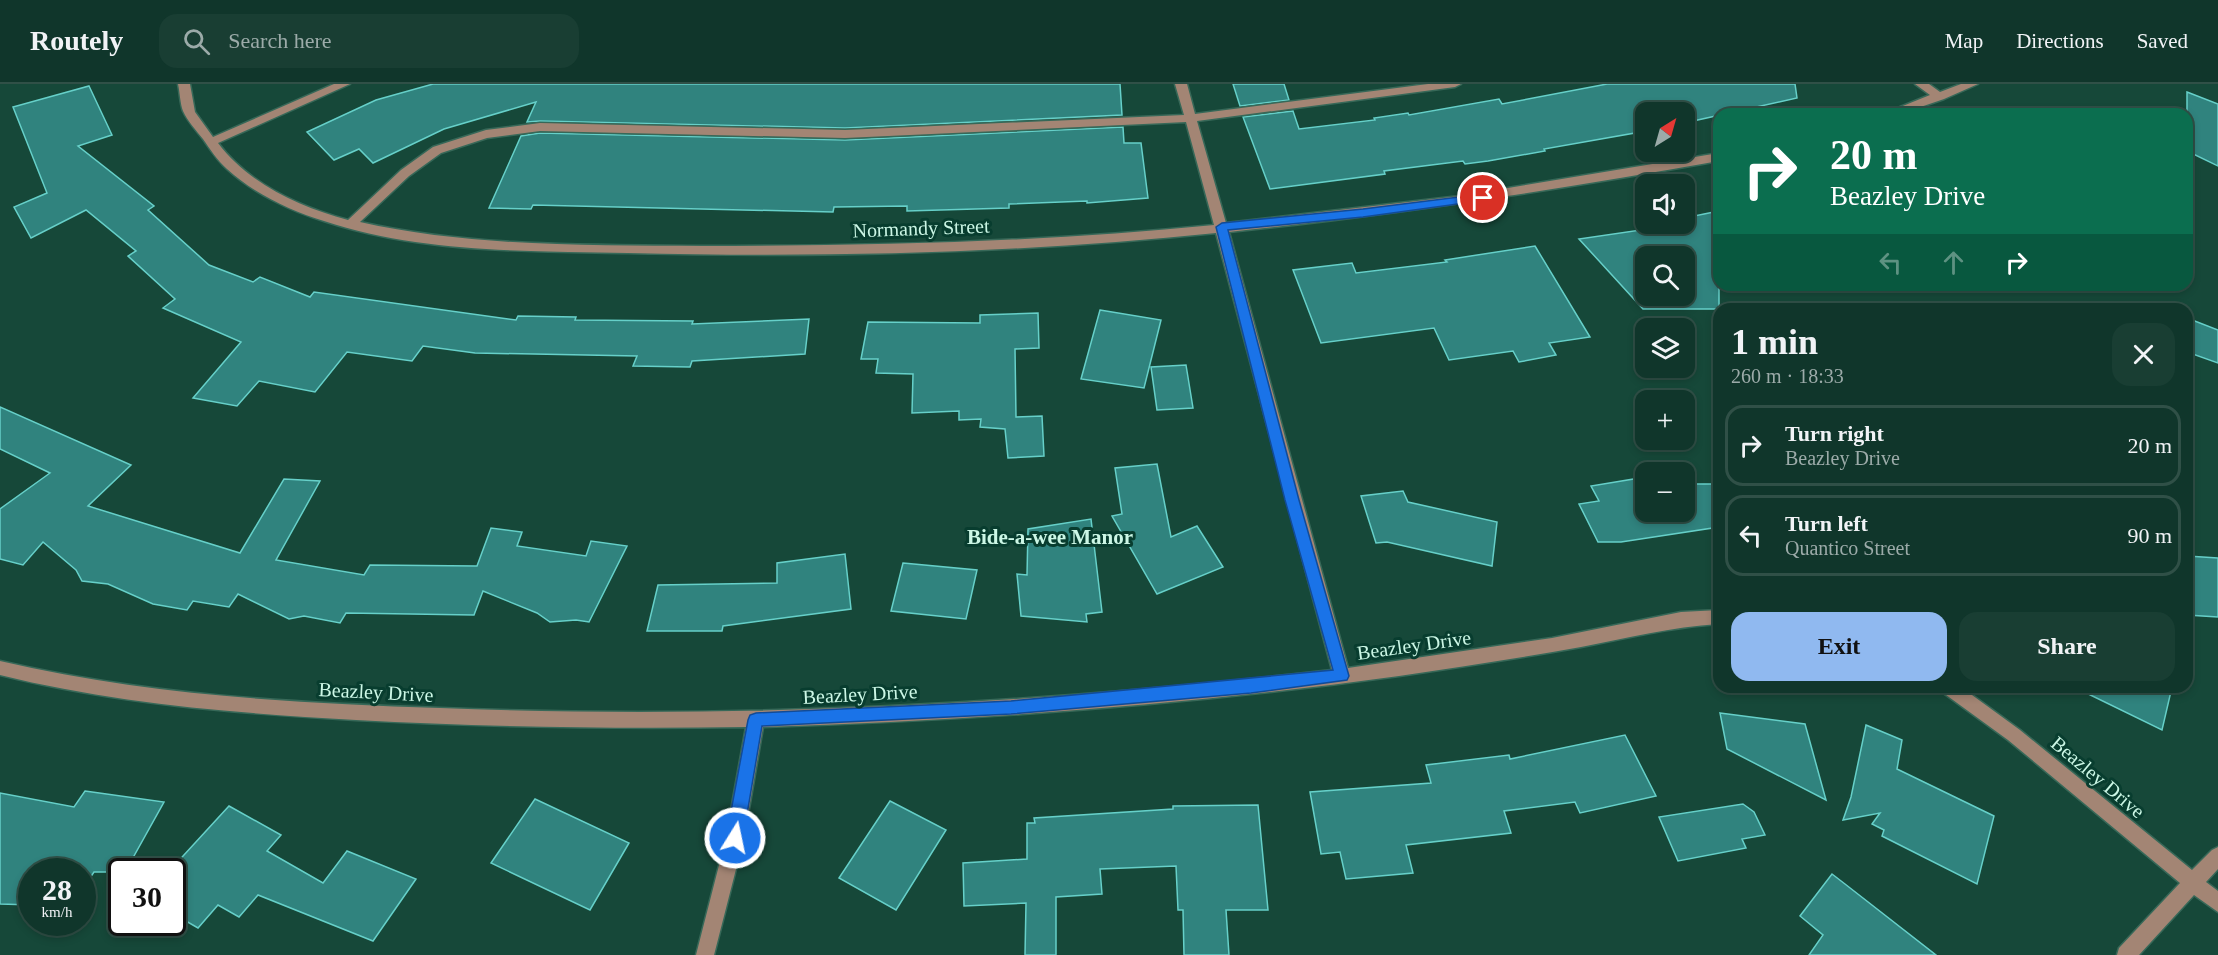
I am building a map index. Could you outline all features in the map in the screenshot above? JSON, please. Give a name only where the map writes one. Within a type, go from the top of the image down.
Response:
[{"type":"street","name":"Normandy Street","points":[[184,84],[190,114],[235,170],[284,200],[326,218],[386,233],[430,240],[590,249],[774,252],[940,248],[1090,239],[1363,213],[1483,198],[1713,158]]},
{"type":"street","points":[[211,142],[344,84]]},
{"type":"street","points":[[1181,84],[1222,227],[1292,500],[1342,676]]},
{"type":"street","points":[[351,224],[405,173],[437,150],[486,134],[530,128],[845,134],[1191,118],[1455,84]]},
{"type":"street","points":[[1921,84],[1940,97]]},
{"type":"street","points":[[1907,108],[1972,84]]},
{"type":"street","name":"Beazley Drive","points":[[0,668],[37,678],[134,695],[236,706],[490,719],[756,720],[1011,708],[1251,686],[1342,676],[1552,645],[1678,619],[1713,617]]},
{"type":"street","name":"Beazley Drive","points":[[1956,693],[2014,735],[2218,903]]},
{"type":"street","points":[[705,955],[735,838],[756,720]]},
{"type":"street","points":[[2126,955],[2218,856]]},
{"type":"building","points":[[433,84],[1120,84],[1122,115],[845,128],[527,122],[536,102],[444,129],[373,163],[359,149],[334,160],[307,132],[376,100]]},
{"type":"building","points":[[1233,84],[1284,84],[1289,100],[1240,106]]},
{"type":"building","points":[[1607,84],[1795,84],[1797,98],[1752,108],[1713,108],[1713,117],[1695,121],[1695,102],[1635,102],[1635,133],[1488,161],[1465,164],[1463,161],[1384,171],[1385,174],[1270,189],[1243,117],[1293,111],[1299,129],[1375,120],[1374,118],[1408,113],[1409,115],[1499,99],[1502,104]]},
{"type":"building","points":[[89,86],[112,135],[78,146],[154,206],[148,210],[209,265],[253,282],[260,277],[310,297],[314,292],[516,320],[518,316],[576,317],[575,320],[693,321],[692,324],[809,319],[805,354],[692,361],[690,367],[633,366],[637,356],[475,353],[423,346],[412,361],[347,352],[315,392],[259,381],[237,406],[193,398],[241,342],[163,308],[175,299],[128,256],[136,251],[86,210],[31,238],[14,207],[47,193],[13,107]]},
{"type":"building","points":[[2187,92],[2218,104],[2218,166],[2193,154],[2193,108],[2187,108]]},
{"type":"building","points":[[1123,127],[1124,143],[1141,143],[1148,198],[1087,203],[1087,201],[1009,204],[1009,208],[907,211],[907,206],[834,207],[833,212],[533,205],[531,209],[489,208],[521,136],[540,133],[845,140]]},
{"type":"building","points":[[1713,212],[1713,291],[1719,291],[1719,303],[1713,303],[1713,309],[1643,309],[1640,306],[1695,306],[1695,246],[1635,246],[1635,300],[1579,239],[1635,231],[1635,234],[1695,234],[1695,216]]},
{"type":"building","points":[[1535,246],[1590,337],[1549,343],[1556,355],[1519,362],[1513,351],[1449,360],[1434,328],[1321,343],[1293,270],[1352,263],[1356,273],[1447,262],[1445,260]]},
{"type":"building","points":[[1100,310],[1161,320],[1144,388],[1081,379]]},
{"type":"building","points":[[1038,313],[1039,348],[1015,349],[1016,417],[1042,416],[1044,456],[1008,458],[1005,429],[980,427],[981,419],[959,420],[959,411],[912,413],[913,374],[876,373],[878,359],[861,359],[868,322],[980,323],[980,315]]},
{"type":"building","points":[[2193,320],[2218,330],[2218,363],[2193,354]]},
{"type":"building","points":[[1186,365],[1193,408],[1157,410],[1151,367]]},
{"type":"building","points":[[0,407],[131,465],[88,506],[240,553],[284,479],[320,481],[276,560],[364,575],[370,565],[477,566],[491,528],[522,532],[517,546],[586,556],[591,541],[627,546],[589,622],[576,620],[550,622],[537,613],[483,591],[474,615],[346,613],[340,623],[304,616],[289,619],[238,594],[229,607],[193,601],[187,610],[153,604],[108,584],[82,581],[76,570],[43,542],[23,565],[0,559],[0,509],[50,473],[0,449]]},
{"type":"building","points":[[1157,464],[1171,537],[1197,526],[1223,567],[1157,594],[1112,516],[1122,514],[1115,468]]},
{"type":"building","points":[[1635,479],[1635,522],[1695,522],[1695,484],[1713,484],[1713,528],[1621,542],[1598,542],[1579,504],[1599,501],[1591,486]]},
{"type":"building","points":[[1403,491],[1408,502],[1497,522],[1492,566],[1387,542],[1376,543],[1361,496]]},
{"type":"building","points":[[1091,519],[1102,612],[1086,614],[1087,622],[1021,616],[1017,574],[1027,575],[1028,529]]},
{"type":"building","points":[[845,554],[851,609],[723,626],[722,631],[647,631],[658,585],[777,583],[777,563]]},
{"type":"building","points":[[2193,556],[2218,558],[2218,617],[2193,615]]},
{"type":"building","points":[[903,563],[977,570],[966,619],[891,611]]},
{"type":"building","points":[[2086,693],[2171,693],[2162,730]]},
{"type":"building","points":[[1720,713],[1805,724],[1826,800],[1727,749]]},
{"type":"building","points":[[1866,725],[1902,740],[1897,769],[1994,816],[1977,884],[1882,836],[1884,830],[1872,824],[1880,813],[1843,820],[1851,797]]},
{"type":"building","points":[[1625,735],[1656,796],[1580,813],[1575,802],[1504,811],[1511,833],[1406,845],[1413,873],[1346,879],[1340,852],[1321,854],[1310,792],[1431,783],[1426,765],[1509,755],[1510,759]]},
{"type":"building","points":[[85,791],[164,802],[133,858],[108,858],[108,872],[96,872],[96,858],[18,858],[18,905],[0,904],[0,793],[74,807]]},
{"type":"building","points":[[535,799],[629,843],[590,910],[491,863]]},
{"type":"building","points":[[890,801],[946,830],[896,910],[839,878]]},
{"type":"building","points":[[1743,804],[1754,812],[1765,835],[1742,839],[1746,848],[1678,861],[1659,817]]},
{"type":"building","points":[[1258,805],[1268,910],[1226,910],[1229,955],[1184,955],[1183,910],[1178,910],[1176,866],[1100,869],[1102,894],[1056,897],[1056,955],[1025,955],[1026,903],[964,906],[963,863],[1027,859],[1027,823],[1035,823],[1034,818],[1173,809],[1173,806]]},
{"type":"building","points":[[229,806],[281,835],[267,851],[323,883],[347,851],[416,879],[373,941],[258,895],[239,917],[218,905],[198,928],[186,921],[186,858],[181,858]]},
{"type":"building","points":[[1832,874],[1936,955],[1809,955],[1823,935],[1800,916]]},
{"type":"district","name":"Bide-a-wee Manor","points":[[1050,537]]},
{"type":"route","points":[[735,838],[756,720],[1011,708],[1342,676],[1292,500],[1222,227],[1483,198]]}]
